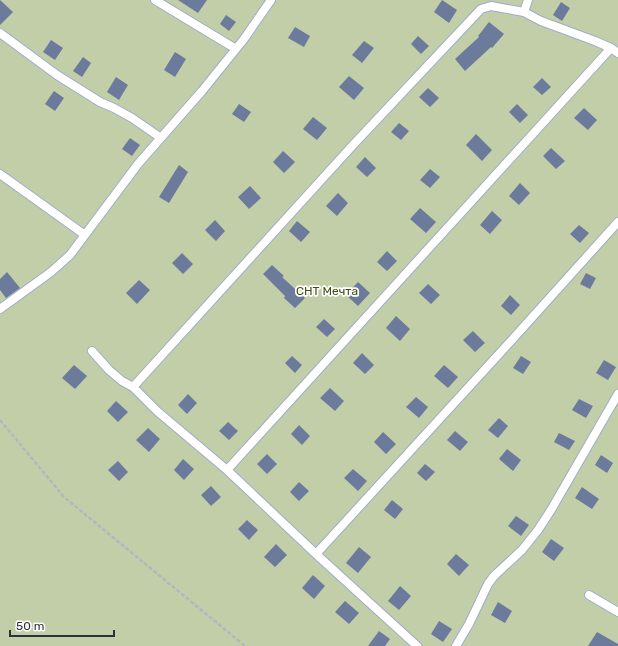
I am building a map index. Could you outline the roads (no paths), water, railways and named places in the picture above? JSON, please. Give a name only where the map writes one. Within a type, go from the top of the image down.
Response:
[{"type":"lane","points":[[155,0],[236,49]]},
{"type":"lane","points":[[0,309],[51,272],[70,255],[138,164],[202,91],[236,49],[271,0]]},
{"type":"lane","points":[[524,12],[528,0]]},
{"type":"lane","points":[[133,387],[353,145],[482,9],[491,6],[524,12],[541,20],[595,40],[615,51],[227,470]]},
{"type":"lane","points":[[0,33],[57,75],[100,102],[132,118],[161,138]]},
{"type":"lane","points":[[0,174],[85,235]]},
{"type":"lane","points":[[316,554],[618,222]]},
{"type":"lane","points":[[92,351],[109,370],[122,381],[133,387],[157,410],[227,470],[417,646]]},
{"type":"lane","points":[[456,646],[469,624],[488,584],[494,576],[522,550],[538,530],[618,394]]},
{"type":"lane","points":[[589,595],[618,612]]},
{"type":"park label","name":"СНТ Мечта","points":[[327,291]]}]
